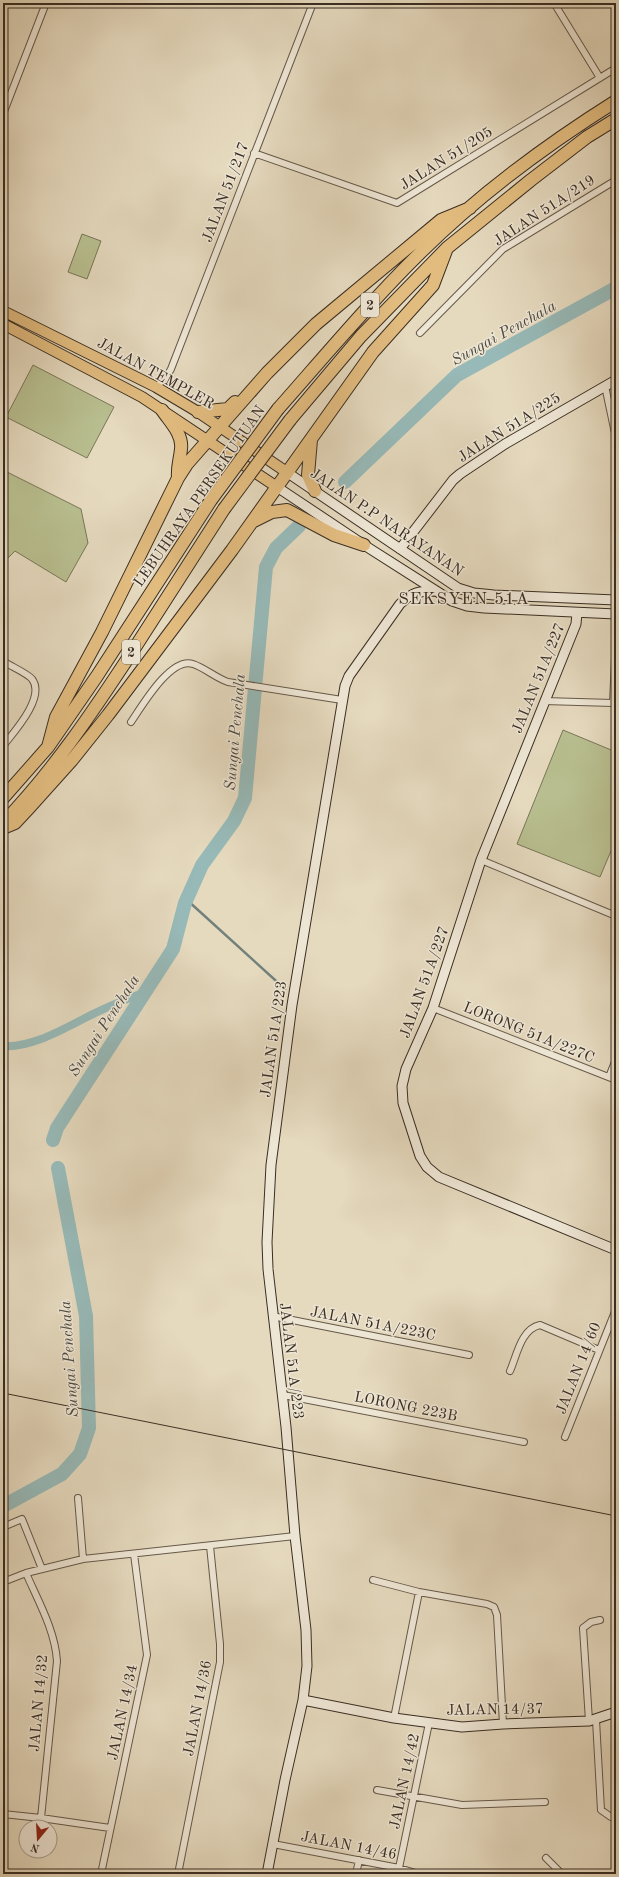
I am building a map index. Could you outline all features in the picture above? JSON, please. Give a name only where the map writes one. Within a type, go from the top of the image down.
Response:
[{"type":"highway","name":"LEBUHRAYA PERSEKUTUAN","points":[[3,798],[48,747],[97,676],[212,500],[278,409],[419,253],[470,208],[546,146],[616,101]]},
{"type":"highway","name":"LEBUHRAYA PERSEKUTUAN","points":[[3,823],[33,791],[63,754],[110,685],[224,509],[290,420],[361,336],[447,248],[587,137],[616,119]]},
{"type":"highway","points":[[198,412],[228,409],[267,373],[316,324],[441,220],[470,208]]},
{"type":"highway","points":[[3,828],[15,823],[72,760],[253,521],[373,352],[433,285],[447,248]]},
{"type":"highway","points":[[48,747],[56,717],[102,632],[178,478],[207,440],[267,373]]},
{"type":"highway","points":[[162,410],[177,431],[181,443],[177,466],[178,478]]},
{"type":"highway","points":[[312,439],[308,474],[315,491]]},
{"type":"highway","points":[[253,521],[272,512],[287,510],[300,515],[322,529],[364,546]]},
{"type":"main road","name":"JALAN TEMPLER","points":[[6,312],[156,387],[198,412],[288,473]]},
{"type":"main road","name":"JALAN TEMPLER","points":[[3,324],[117,383],[162,410],[277,487]]},
{"type":"street","points":[[3,114],[46,3]]},
{"type":"street","name":"JALAN 51/217","points":[[156,387],[167,376],[171,369],[313,3]]},
{"type":"street","points":[[554,3],[600,78]]},
{"type":"street","name":"JALAN 51/205","points":[[254,154],[397,203],[616,68]]},
{"type":"street","name":"JALAN 51A/219","points":[[420,333],[503,249],[616,180]]},
{"type":"street","points":[[3,324],[6,312]]},
{"type":"street","name":"JALAN 51A/225","points":[[400,550],[453,480],[460,474],[505,444],[616,380]]},
{"type":"street","points":[[605,386],[616,438]]},
{"type":"street","name":"JALAN P.P NARAYANAN","points":[[288,473],[458,588],[474,593],[616,600]]},
{"type":"street","name":"JALAN P.P NARAYANAN","points":[[277,487],[364,546],[452,601],[467,606],[484,608],[616,614]]},
{"type":"street","name":"JALAN 51A/223","points":[[267,1874],[285,1780],[303,1700],[307,1666],[306,1630],[295,1536],[283,1395],[272,1316],[267,1242],[276,1120],[292,1005],[342,700],[348,676],[400,604],[410,594],[421,591],[435,591]]},
{"type":"street","name":"JALAN 51A/227","points":[[577,613],[576,624],[481,860],[433,1008],[406,1068],[402,1086],[403,1103],[424,1163],[439,1177],[616,1250]]},
{"type":"street","points":[[544,701],[615,703],[616,636]]},
{"type":"street","points":[[3,661],[32,679],[36,692],[33,703],[4,743]]},
{"type":"street","points":[[131,722],[172,668],[186,662],[193,664],[217,678],[236,684],[342,700]]},
{"type":"street","points":[[481,860],[616,916]]},
{"type":"street","name":"LORONG 51A/227C","points":[[433,1008],[616,1080]]},
{"type":"street","points":[[608,1077],[616,1059]]},
{"type":"street","name":"JALAN 14/60","points":[[565,1437],[616,1309]]},
{"type":"street","name":"JALAN 51A/223C","points":[[272,1316],[469,1355]]},
{"type":"street","points":[[510,1371],[526,1332],[532,1327],[540,1325],[599,1350]]},
{"type":"street","name":"LORONG 223B","points":[[283,1395],[524,1442]]},
{"type":"street","points":[[78,1498],[83,1559]]},
{"type":"street","points":[[3,1527],[22,1519],[42,1569]]},
{"type":"street","points":[[3,1582],[26,1573],[83,1559],[295,1536]]},
{"type":"street","name":"JALAN 14/36","points":[[178,1874],[220,1662],[220,1644],[210,1546]]},
{"type":"street","name":"JALAN 14/34","points":[[101,1874],[147,1654],[134,1554]]},
{"type":"street","name":"JALAN 14/32","points":[[26,1573],[49,1626],[56,1649],[41,1818]]},
{"type":"street","points":[[373,1580],[419,1592],[487,1604],[494,1607],[497,1615],[503,1724]]},
{"type":"street","points":[[394,1718],[419,1592]]},
{"type":"street","points":[[600,1620],[591,1622],[583,1628],[601,1810],[611,1817],[616,1817]]},
{"type":"street","name":"JALAN 14/37","points":[[303,1700],[394,1718],[462,1727],[592,1720],[616,1712]]},
{"type":"street","name":"JALAN 14/42","points":[[399,1868],[415,1797],[429,1723]]},
{"type":"street","points":[[377,1790],[462,1806],[545,1802]]},
{"type":"street","points":[[3,1814],[110,1828]]},
{"type":"street","name":"JALAN 14/46","points":[[273,1844],[399,1868],[419,1874]]},
{"type":"street","points":[[546,1858],[562,1874]]},
{"type":"street","points":[[356,1874],[359,1860]]},
{"type":"green space","points":[[82,234],[101,241],[87,279],[68,272]]},
{"type":"green space","points":[[33,365],[114,407],[87,458],[6,417]]},
{"type":"green space","points":[[3,470],[81,509],[88,543],[66,582],[15,551],[6,560],[3,559]]},
{"type":"green space","points":[[563,730],[616,752],[616,839],[600,877],[517,844]]},
{"type":"waterway","name":"Sungai Penchala","points":[[345,482],[457,375],[616,288]]},
{"type":"waterway","name":"Sungai Penchala","points":[[53,1140],[57,1128],[173,949],[185,903],[202,865],[234,821],[245,798],[266,567],[276,548],[299,526]]},
{"type":"waterway","points":[[187,900],[285,989]]},
{"type":"waterway","points":[[3,1046],[16,1046],[42,1039],[94,1013],[146,992]]},
{"type":"waterway","name":"Sungai Penchala","points":[[3,1506],[62,1474],[80,1454],[89,1428],[86,1316],[58,1168]]},
{"type":"tram line","points":[[3,1393],[616,1516]]},
{"type":"district","name":"SEKSYEN 51A","points":[[464,598]]}]
